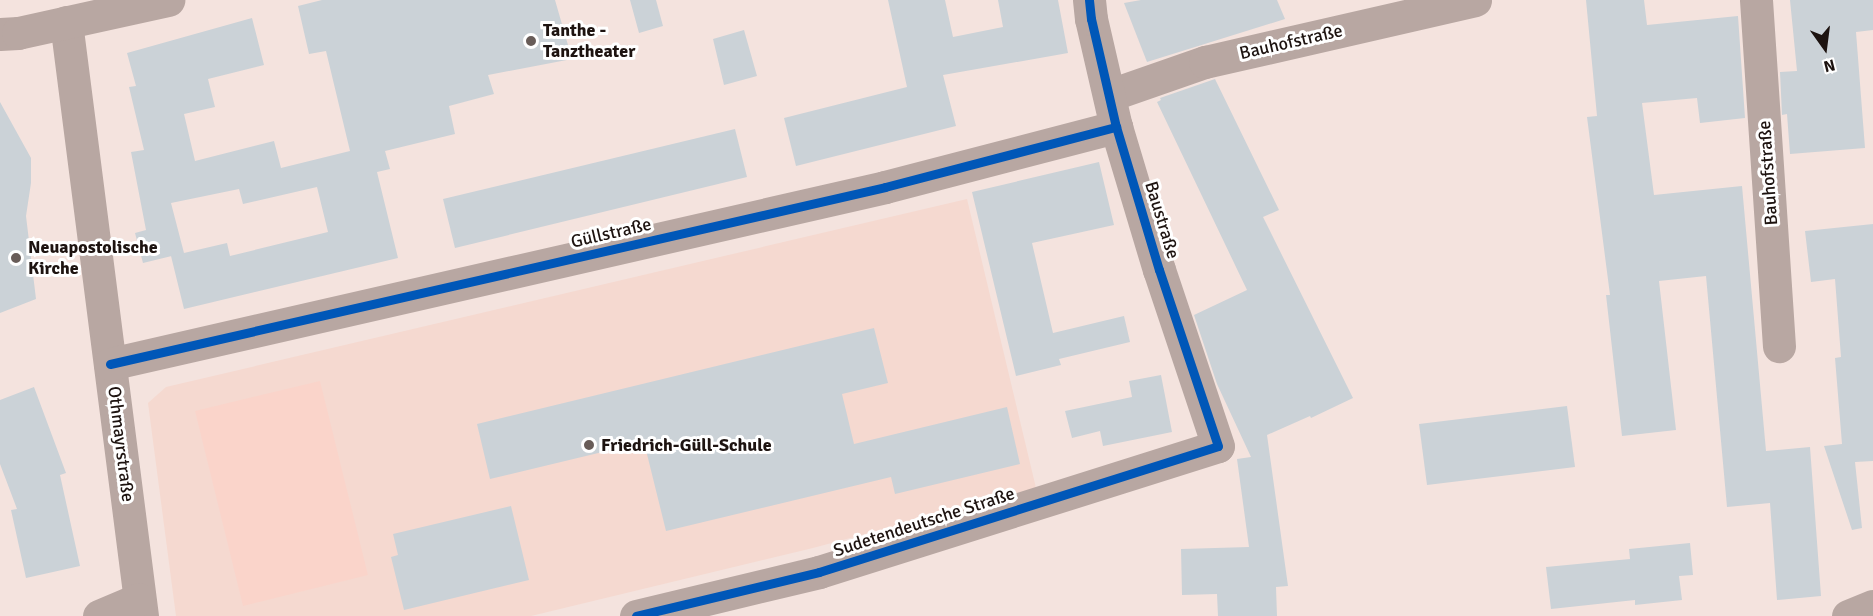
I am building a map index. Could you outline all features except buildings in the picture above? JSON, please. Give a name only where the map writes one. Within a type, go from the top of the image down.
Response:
[{"type":"street","points":[[0,34],[18,33],[168,0]]},
{"type":"street","name":"Baustraße","points":[[1089,0],[1091,19],[1116,128],[1159,270],[1218,446]]},
{"type":"street","name":"Bauhofstraße","points":[[1110,95],[1204,62],[1475,0]]},
{"type":"street","name":"Bauhofstraße","points":[[1756,0],[1779,346]]},
{"type":"street","name":"Othmayrstraße","points":[[66,22],[140,608]]},
{"type":"street","name":"Güllstraße","points":[[111,364],[885,187],[1116,128]]},
{"type":"street","name":"Sudetendeutsche Straße","points":[[636,616],[819,572],[1218,446]]},
{"type":"street","points":[[1848,616],[1873,606]]},
{"type":"street","points":[[99,616],[140,608]]},
{"type":"shaded area","name":"Friedrich-Güll-Schule","points":[[967,199],[1036,488],[813,548],[531,616],[176,616],[148,403],[166,387]]},
{"type":"shaded area","points":[[320,381],[368,575],[243,606],[195,411]]},
{"type":"cycle path","points":[[636,616],[819,572],[1218,446],[1159,270],[1116,127],[1091,19],[1089,0]]},
{"type":"cycle path","points":[[110,364],[885,187],[1116,127]]},
{"type":"place","name":"Tanthe - Tanztheater","points":[[531,41]]},
{"type":"place","name":"Neuapostolische Kirche","points":[[16,258]]},
{"type":"place","name":"Friedrich-Güll-Schule","points":[[589,445]]}]
